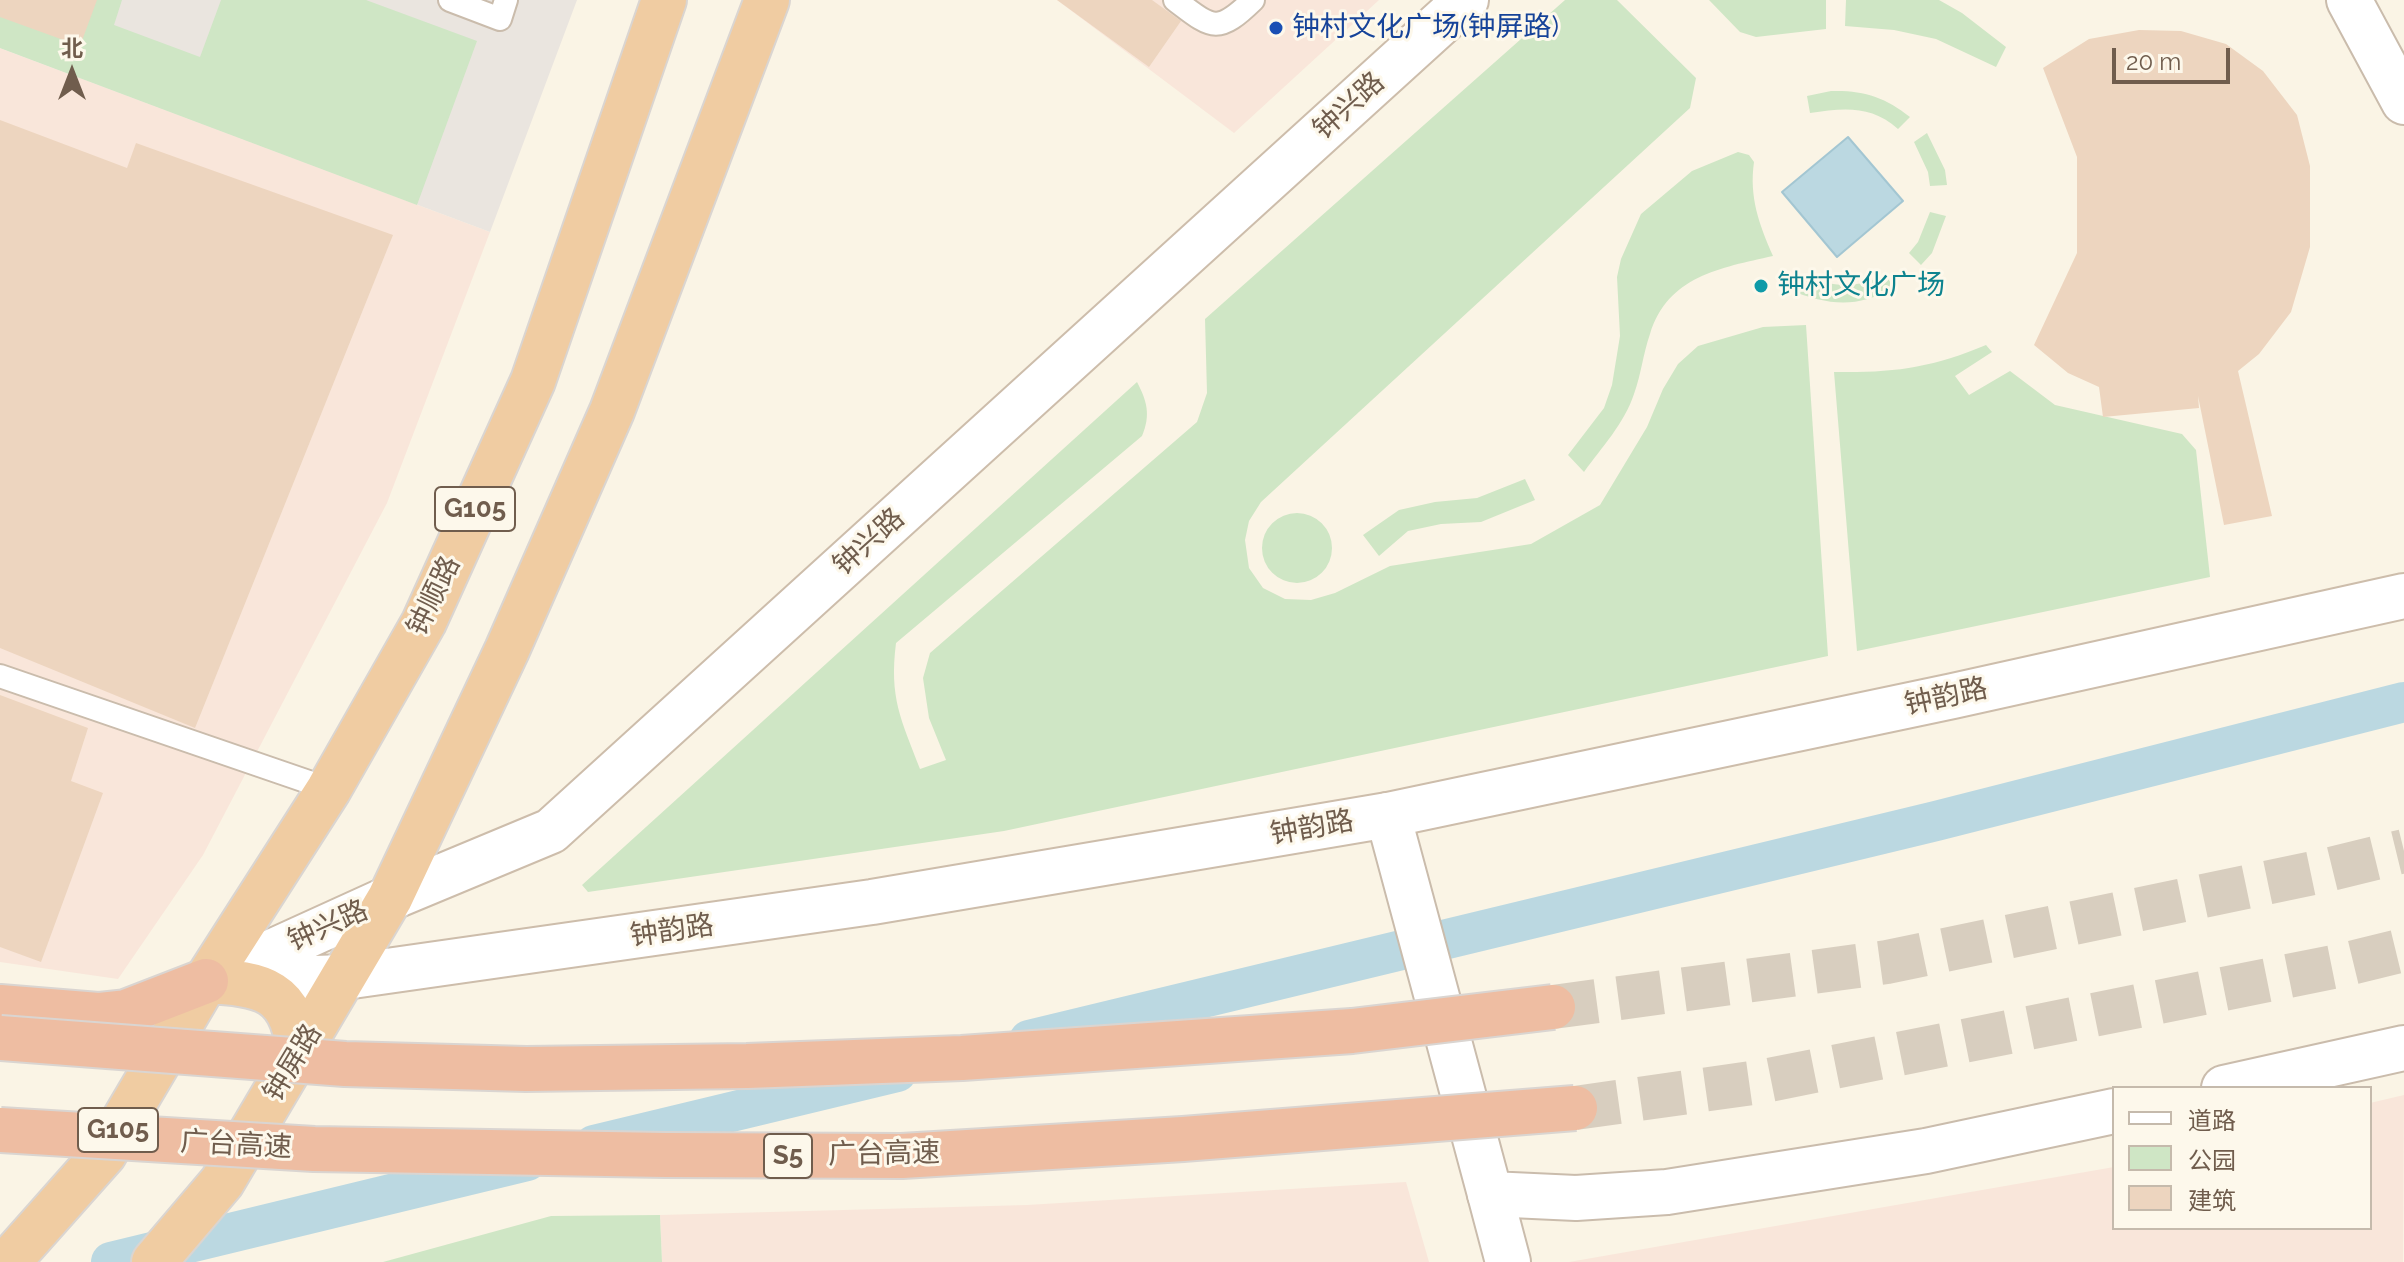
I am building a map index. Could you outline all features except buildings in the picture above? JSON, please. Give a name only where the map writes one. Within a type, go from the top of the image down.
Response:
[{"type":"highway","name":"钟顺路","points":[[206,981],[329,789],[424,622],[533,381],[664,0]]},
{"type":"highway","name":"G105","points":[[345,977],[390,898],[507,650],[612,411],[767,0]]},
{"type":"highway","name":"钟屏路","points":[[154,1262],[222,1182],[345,977]]},
{"type":"highway","name":"G105","points":[[8,1262],[104,1154],[206,981]]},
{"type":"highway","points":[[0,1007],[98,1015],[126,1012],[206,981],[249,984],[268,990],[282,1002],[293,1020],[298,1054]]},
{"type":"highway","points":[[0,1038],[345,1064],[526,1069],[747,1066],[962,1058],[1352,1031],[1553,1007]]},
{"type":"highway","name":"广台高速","points":[[0,1130],[314,1149],[681,1156],[902,1156],[1183,1139],[1575,1108]]},
{"type":"main road","name":"钟兴路","points":[[206,981],[390,898],[551,831],[1466,0]]},
{"type":"main road","points":[[2349,0],[2404,102]]},
{"type":"main road","name":"钟韵路","points":[[206,981],[345,977],[872,902],[1388,815],[1953,696],[2404,596]]},
{"type":"main road","points":[[1388,815],[1508,1262]]},
{"type":"main road","points":[[2233,1086],[2404,1048]]},
{"type":"main road","points":[[1490,1194],[1576,1198],[1667,1192],[1926,1151],[2112,1111]]},
{"type":"lane","points":[[450,0],[500,19],[506,0]]},
{"type":"lane","points":[[1175,0],[1209,24],[1224,24],[1253,0]]},
{"type":"lane","points":[[0,676],[329,789]]},
{"type":"shaded area","points":[[0,0],[577,0],[490,232],[0,48]]},
{"type":"shaded area","points":[[1057,0],[1379,0],[1234,133]]},
{"type":"shaded area","points":[[0,48],[490,232],[387,503],[203,855],[118,979],[0,962]]},
{"type":"shaded area","points":[[2404,1095],[2403,1262],[1569,1262],[2112,1167],[2112,1230],[2372,1230],[2372,1103]]},
{"type":"shaded area","points":[[1406,1182],[1429,1262],[662,1262],[660,1215],[1027,1205]]},
{"type":"green space","points":[[0,0],[122,0],[114,25],[200,57],[221,0],[366,0],[477,41],[417,205],[0,48]]},
{"type":"green space","points":[[1565,0],[1617,0],[1696,78],[1690,108],[1261,502],[1249,521],[1245,540],[1249,568],[1263,588],[1285,599],[1311,600],[1335,593],[1390,566],[1531,544],[1600,505],[1647,427],[1663,389],[1678,364],[1698,346],[1763,327],[1806,325],[1828,656],[1004,831],[588,892],[582,885],[1137,382],[1147,408],[1142,436],[896,643],[894,679],[898,708],[920,769],[946,760],[929,718],[923,678],[930,653],[1197,422],[1207,393],[1205,319]]},
{"type":"green space","points":[[1709,0],[1826,0],[1826,29],[1756,37],[1740,32]]},
{"type":"green space","points":[[1846,0],[1939,0],[1962,13],[2006,47],[1996,67],[1936,39],[1894,30],[1845,26]]},
{"type":"green space","points":[[1831,91],[1873,96],[1892,104],[1910,117],[1898,129],[1878,116],[1857,110],[1810,113],[1807,96]]},
{"type":"green space","points":[[1927,133],[1945,170],[1947,185],[1930,186],[1928,172],[1914,142]]},
{"type":"green space","points":[[1738,152],[1749,155],[1754,162],[1756,210],[1773,256],[1698,278],[1669,299],[1658,314],[1650,334],[1630,405],[1584,472],[1568,455],[1604,408],[1612,385],[1620,336],[1617,277],[1621,259],[1641,214],[1692,171]]},
{"type":"green space","points":[[1930,212],[1946,216],[1932,253],[1921,265],[1909,253],[1918,242]]},
{"type":"green space","points":[[1795,273],[1840,285],[1862,283],[1885,274],[1894,288],[1854,302],[1830,301],[1789,290]]},
{"type":"green space","points":[[1986,345],[1992,352],[1955,376],[1969,395],[2010,371],[2055,405],[2182,434],[2196,450],[2210,577],[1857,651],[1834,372],[1912,368]]},
{"type":"green space","points":[[1525,479],[1535,500],[1481,522],[1441,524],[1408,531],[1379,556],[1363,535],[1399,510],[1435,502],[1477,498]]},
{"type":"green space","points":[[1297,513],[1322,523],[1332,548],[1322,573],[1297,583],[1272,573],[1262,548],[1272,523]]},
{"type":"green space","points":[[660,1215],[662,1262],[383,1262],[551,1216]]},
{"type":"water","points":[[1848,137],[1903,201],[1837,257],[1782,192]]},
{"type":"waterway","points":[[1029,1040],[1936,821],[2404,702]]},
{"type":"waterway","points":[[594,1145],[897,1072]]},
{"type":"waterway","points":[[111,1262],[527,1161]]},
{"type":"tunnel","points":[[1553,1007],[1887,962],[2318,872],[2404,851]]},
{"type":"tunnel","points":[[1575,1108],[1759,1082],[2338,966],[2404,950]]},
{"type":"place","name":"钟村文化广场(钟屏路)","points":[[1276,28]]},
{"type":"place","name":"钟村文化广场","points":[[1761,286]]}]
